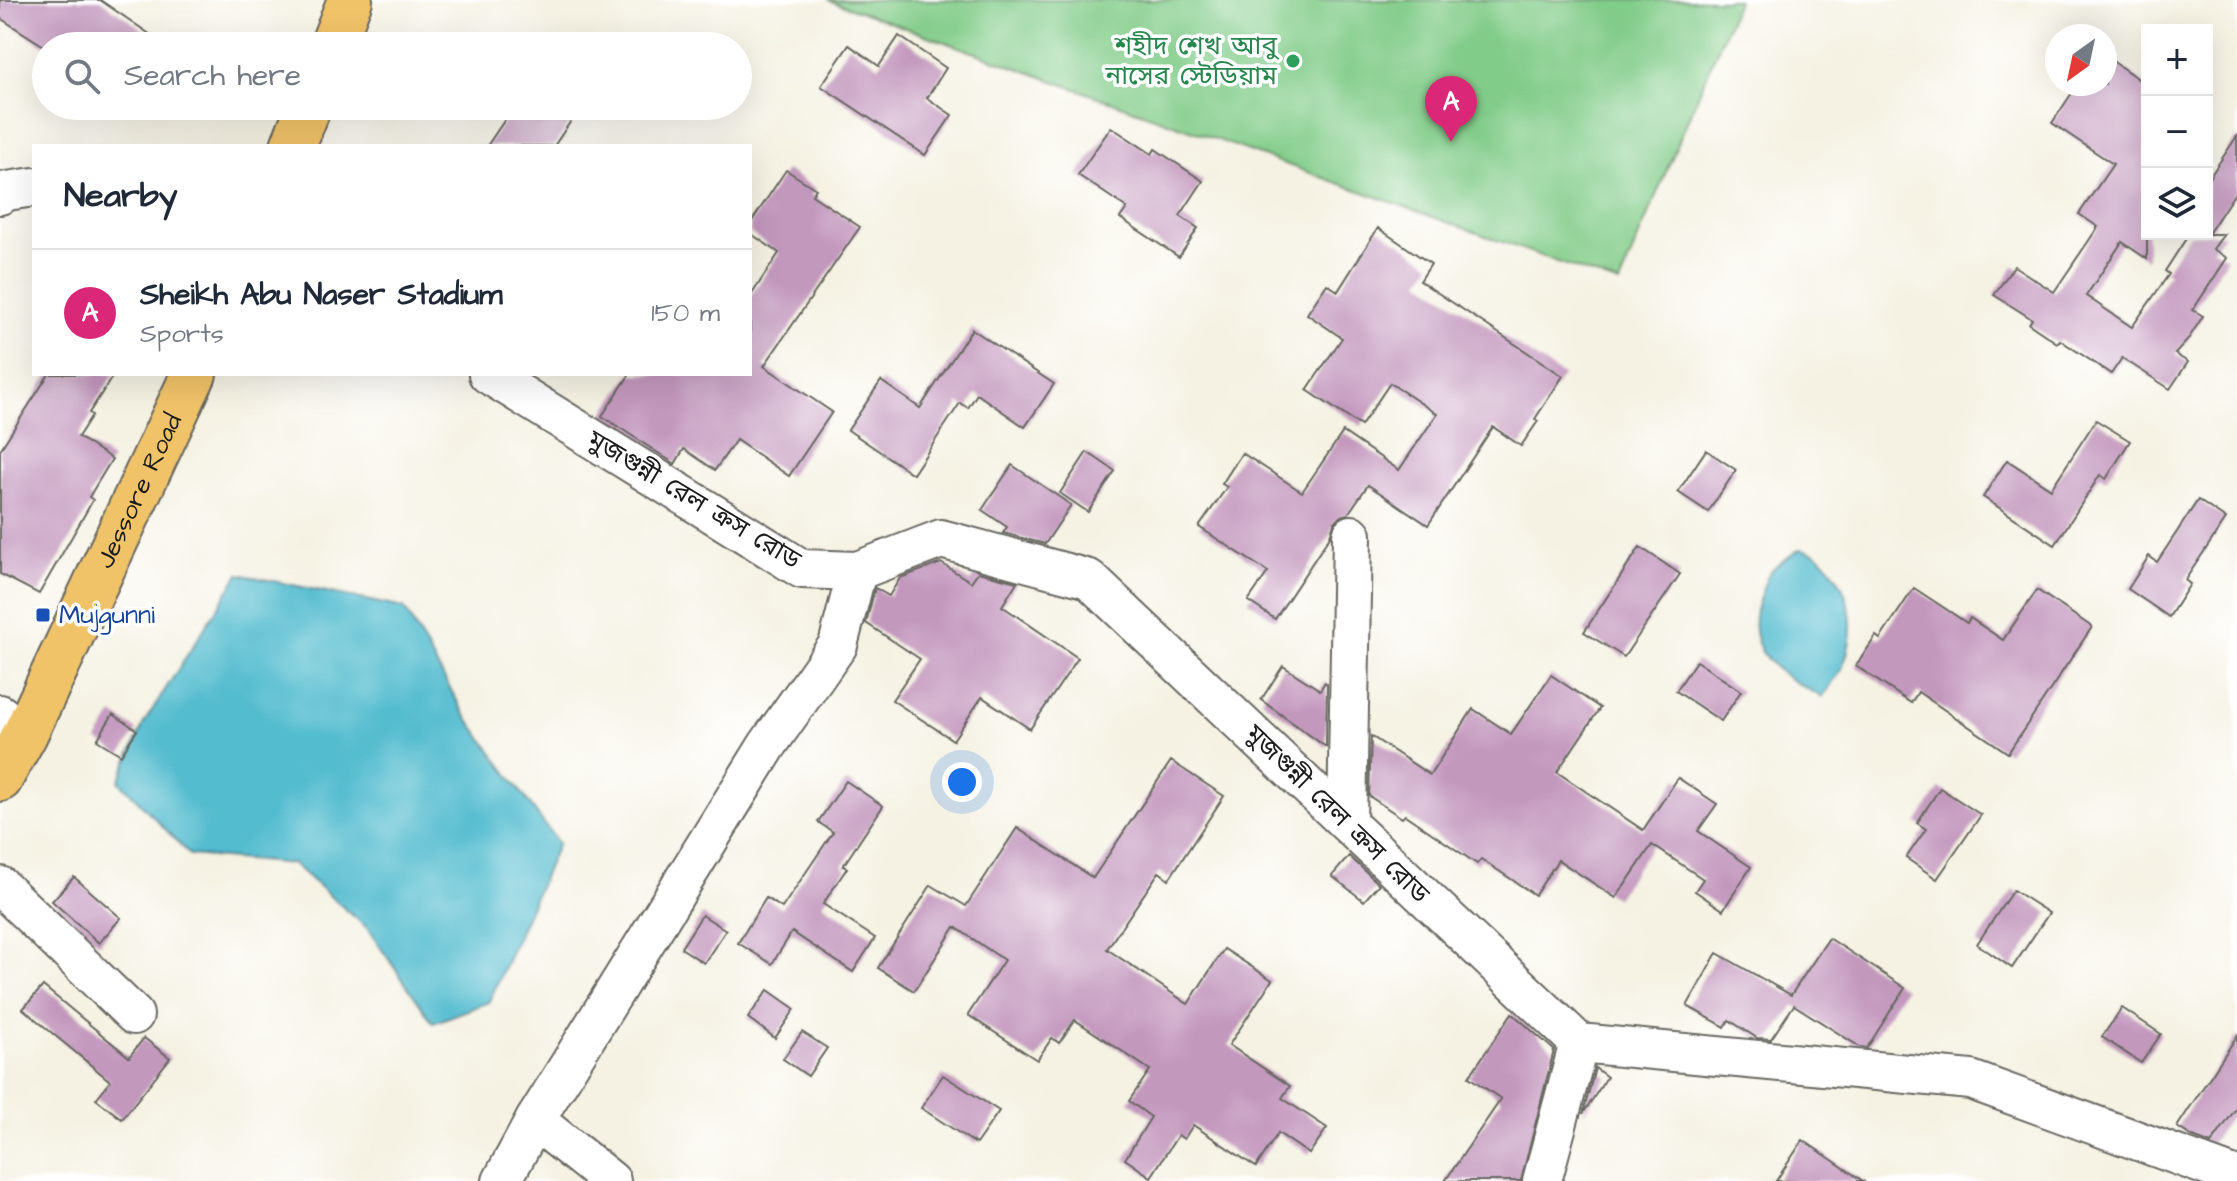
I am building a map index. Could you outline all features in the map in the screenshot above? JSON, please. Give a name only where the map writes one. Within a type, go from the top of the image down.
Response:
[{"type":"highway","points":[[337,32],[350,0]]},
{"type":"highway","points":[[294,144],[303,120]]},
{"type":"highway","name":"Jessore Road","points":[[0,779],[13,724],[193,376]]},
{"type":"street","points":[[0,195],[32,187]]},
{"type":"street","name":"মুজগুন্নী রেল ক্রস রোড","points":[[491,376],[802,569],[857,571],[941,539],[1089,579],[1579,1043]]},
{"type":"street","points":[[1347,823],[1352,535]]},
{"type":"street","points":[[502,1181],[535,1120],[767,746],[838,645],[857,571]]},
{"type":"street","points":[[0,886],[134,1015]]},
{"type":"street","points":[[1542,1181],[1579,1043],[1971,1080],[2237,1177]]},
{"type":"street","points":[[535,1120],[611,1181]]},
{"type":"green space","points":[[828,0],[1738,0],[1619,284]]},
{"type":"water","points":[[1800,549],[1816,554],[1830,568],[1846,595],[1851,618],[1850,642],[1843,666],[1822,697],[1777,669],[1766,658],[1755,631],[1755,614],[1769,574]]},
{"type":"water","points":[[239,574],[404,608],[464,713],[558,843],[489,1002],[433,1023],[367,928],[293,864],[190,855],[119,781],[144,723]]},
{"type":"building","points":[[0,0],[100,0],[147,32],[32,32],[32,38],[0,18]]},
{"type":"building","points":[[899,36],[946,68],[927,98],[952,115],[925,155],[821,86],[849,45],[879,66]]},
{"type":"building","points":[[2117,64],[2141,81],[2141,240],[2147,240],[2147,259],[2122,242],[2086,296],[2132,327],[2169,274],[2165,271],[2185,240],[2213,240],[2213,234],[2224,234],[2213,249],[2227,258],[2193,310],[2203,316],[2175,354],[2188,362],[2170,389],[2122,358],[2111,374],[2060,340],[2057,343],[2029,324],[2032,319],[1994,295],[2014,266],[2054,292],[2098,227],[2079,214],[2113,164],[2052,123],[2070,96],[2117,96]]},
{"type":"building","points":[[505,120],[572,120],[555,144],[488,144]]},
{"type":"building","points":[[1111,127],[1152,154],[1155,149],[1203,181],[1180,216],[1198,228],[1179,257],[1120,218],[1127,208],[1078,175]]},
{"type":"building","points":[[2237,136],[2237,190],[2213,226],[2213,172]]},
{"type":"building","points":[[786,170],[816,189],[812,195],[860,227],[764,366],[832,412],[789,476],[736,440],[715,470],[684,449],[675,464],[602,416],[629,376],[752,376],[752,294],[779,253],[752,234],[752,221]]},
{"type":"building","points":[[1378,228],[1431,264],[1420,281],[1563,376],[1521,446],[1493,427],[1428,525],[1368,485],[1348,514],[1334,523],[1330,536],[1275,619],[1248,601],[1268,572],[1199,527],[1227,487],[1222,484],[1242,453],[1302,492],[1343,432],[1399,470],[1437,414],[1390,383],[1361,426],[1307,390],[1342,338],[1307,314],[1327,284],[1338,291]]},
{"type":"building","points":[[972,329],[1054,384],[1025,427],[977,394],[968,408],[960,403],[913,474],[848,430],[881,381],[920,408]]},
{"type":"building","points":[[48,376],[113,376],[78,437],[112,459],[89,497],[93,500],[39,594],[0,574],[0,450]]},
{"type":"building","points":[[2096,420],[2130,441],[2106,479],[2100,475],[2055,545],[1983,497],[2007,460],[2051,489]]},
{"type":"building","points":[[1706,450],[1736,470],[1708,512],[1678,492]]},
{"type":"building","points":[[1087,452],[1115,471],[1088,512],[1060,493]]},
{"type":"building","points":[[1012,465],[1071,505],[1045,544],[1003,533],[1007,527],[982,510]]},
{"type":"building","points":[[2198,500],[2226,519],[2185,580],[2190,584],[2169,617],[2128,589],[2149,556],[2157,562]]},
{"type":"building","points":[[1640,547],[1680,574],[1624,657],[1584,632]]},
{"type":"building","points":[[941,563],[971,582],[978,572],[1017,582],[1002,606],[1078,658],[1030,729],[982,697],[953,740],[892,700],[920,659],[866,623],[875,588],[889,596],[900,578]]},
{"type":"building","points":[[1914,588],[1967,623],[1970,618],[2003,640],[2037,590],[2092,627],[2008,753],[1918,692],[1911,703],[1856,666],[1876,636],[1880,639]]},
{"type":"building","points":[[1696,661],[1741,691],[1721,721],[1676,691]]},
{"type":"building","points":[[1283,666],[1320,690],[1325,682],[1327,684],[1326,747],[1261,700]]},
{"type":"building","points":[[1551,675],[1600,708],[1557,772],[1643,830],[1678,778],[1717,804],[1698,831],[1751,867],[1723,910],[1695,891],[1703,879],[1652,845],[1616,898],[1558,860],[1535,895],[1481,859],[1477,864],[1405,815],[1402,818],[1369,796],[1371,736],[1430,775],[1473,709],[1511,734]]},
{"type":"building","points":[[113,714],[137,730],[121,755],[97,740]]},
{"type":"building","points":[[1171,761],[1224,796],[1169,879],[1159,872],[1107,949],[1188,1004],[1224,949],[1272,980],[1229,1045],[1290,1086],[1282,1098],[1327,1128],[1309,1154],[1278,1133],[1256,1167],[1193,1125],[1184,1139],[1178,1135],[1151,1177],[1125,1159],[1151,1117],[1129,1101],[1150,1070],[1075,1020],[1059,1043],[1052,1038],[1037,1060],[968,1015],[1004,960],[955,927],[914,991],[878,968],[931,885],[966,906],[1017,828],[1093,878]]},
{"type":"building","points":[[846,781],[883,806],[843,866],[847,868],[823,904],[875,938],[853,972],[792,932],[772,964],[738,943],[766,898],[782,908],[833,832],[818,822]]},
{"type":"building","points":[[1940,788],[1981,815],[1937,879],[1906,858],[1926,829],[1917,823]]},
{"type":"building","points":[[1349,856],[1379,884],[1364,901],[1332,876]]},
{"type":"building","points":[[74,877],[121,918],[99,943],[52,901]]},
{"type":"building","points":[[2013,890],[2049,913],[2012,968],[1977,944]]},
{"type":"building","points":[[702,915],[726,930],[704,963],[681,948]]},
{"type":"building","points":[[1829,938],[1905,988],[1867,1048],[1860,1047],[1794,1005],[1771,1039],[1757,1038],[1729,1020],[1725,1027],[1687,1006],[1717,953],[1791,995]]},
{"type":"building","points":[[43,986],[129,1057],[144,1038],[170,1058],[122,1119],[96,1099],[110,1081],[23,1009]]},
{"type":"building","points":[[768,990],[795,1009],[775,1038],[748,1018]]},
{"type":"building","points":[[2122,1008],[2161,1034],[2141,1063],[2102,1037]]},
{"type":"building","points":[[1512,1013],[1554,1050],[1521,1181],[1445,1181],[1501,1099],[1469,1077]]},
{"type":"building","points":[[802,1032],[827,1048],[808,1076],[783,1059]]},
{"type":"building","points":[[2237,1036],[2237,1107],[2211,1144],[2177,1127]]},
{"type":"building","points":[[1595,1068],[1607,1077],[1583,1114]]},
{"type":"building","points":[[943,1075],[999,1111],[976,1144],[921,1108]]},
{"type":"building","points":[[1803,1140],[1863,1181],[1776,1181]]},
{"type":"place","name":"শহীদ শেখ আবু নাসের স্টেডিয়াম","points":[[1293,61]]},
{"type":"place","name":"Sheikh Abu Naser Stadium","points":[[1451,142]]},
{"type":"place","name":"Mujgunni","points":[[43,615]]}]
